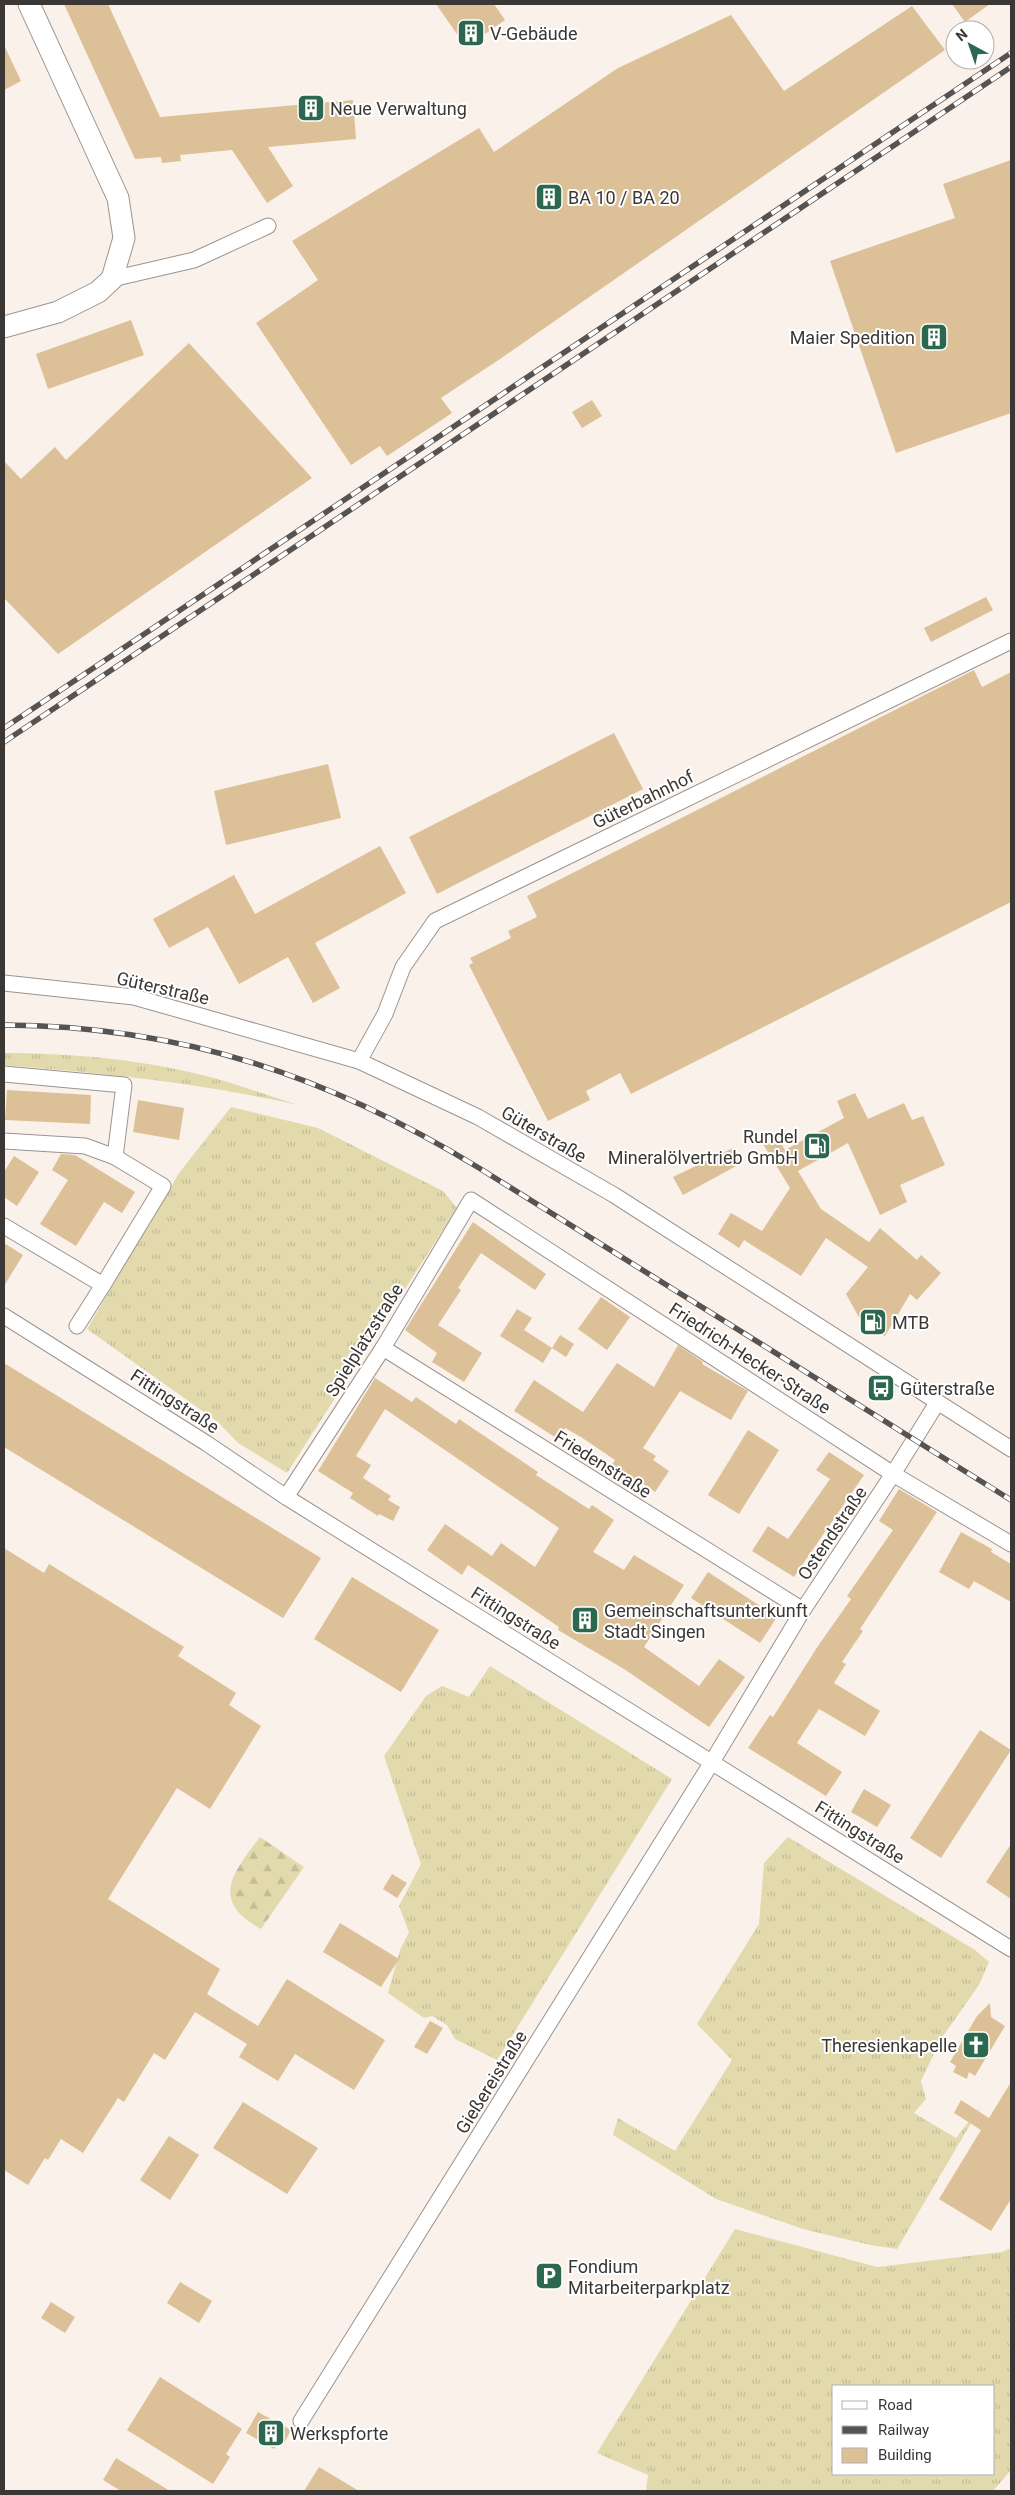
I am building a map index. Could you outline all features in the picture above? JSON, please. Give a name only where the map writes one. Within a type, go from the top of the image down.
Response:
[{"type":"street","points":[[29,4],[95,143],[118,198],[124,238],[112,279]]},
{"type":"street","points":[[4,327],[30,321],[84,301],[98,292],[112,279],[194,260],[268,226]]},
{"type":"street","name":"Güterbahnhof","points":[[359,1061],[385,1014],[404,967],[435,921],[1011,641]]},
{"type":"street","name":"Güterstraße","points":[[4,983],[134,997],[359,1061],[478,1117],[614,1195],[1011,1448]]},
{"type":"street","points":[[4,1074],[124,1085],[115,1157]]},
{"type":"street","points":[[4,1140],[85,1146],[115,1157],[163,1186],[77,1326]]},
{"type":"street","name":"Spielplatzstraße","points":[[286,1497],[383,1348],[471,1200]]},
{"type":"street","name":"Friedrich-Hecker-Straße","points":[[471,1200],[893,1474],[1011,1544]]},
{"type":"street","points":[[4,1226],[103,1285]]},
{"type":"street","name":"Fittingstraße","points":[[4,1316],[286,1497],[1011,1949]]},
{"type":"street","name":"Friedenstraße","points":[[383,1348],[803,1610]]},
{"type":"street","name":"Ostendstraße","points":[[712,1762],[803,1610],[893,1474],[937,1402]]},
{"type":"street","name":"Gießereistraße","points":[[301,2421],[712,1762]]},
{"type":"green space","points":[[4,1053],[84,1056],[163,1066],[214,1078],[298,1105],[188,1085],[4,1065]]},
{"type":"green space","points":[[231,1107],[318,1128],[443,1191],[457,1208],[287,1473],[238,1443],[218,1422],[87,1329],[179,1173]]},
{"type":"green space","points":[[490,1666],[672,1779],[497,2060],[455,2039],[447,2025],[432,2016],[424,2018],[388,1993],[400,1950],[409,1932],[399,1906],[421,1864],[384,1756],[426,1696],[442,1686],[469,1697]]},
{"type":"green space","points":[[260,1837],[304,1867],[261,1929],[235,1908],[231,1897],[231,1886],[235,1875],[241,1863]]},
{"type":"green space","points":[[788,1837],[975,1950],[989,1962],[979,1985],[941,2039],[921,2081],[926,2099],[914,2113],[956,2138],[981,2106],[897,2249],[870,2245],[803,2229],[716,2199],[613,2135],[618,2118],[675,2151],[732,2060],[697,2024],[759,1924],[764,1863]]},
{"type":"green space","points":[[735,2229],[877,2267],[1002,2252],[1011,2248],[1011,2470],[993,2491],[646,2491],[648,2475],[597,2453]]},
{"type":"building","name":"Neue Verwaltung","points":[[64,4],[108,4],[160,117],[353,100],[356,139],[268,147],[293,186],[267,203],[232,150],[180,155],[181,161],[162,163],[161,157],[135,159]]},
{"type":"building","name":"V-Gebäude","points":[[436,4],[494,4],[505,20],[466,47]]},
{"type":"building","points":[[952,4],[990,4],[968,20],[964,20]]},
{"type":"building","name":"BA 10 / BA 20","points":[[912,6],[945,50],[441,398],[452,413],[387,456],[380,446],[351,465],[256,323],[318,280],[292,241],[479,128],[494,152],[618,68],[731,15],[784,91]]},
{"type":"building","points":[[4,45],[21,81],[4,90]]},
{"type":"building","name":"Maier Spedition","points":[[1011,160],[1011,413],[896,453],[830,261],[955,218],[943,184]]},
{"type":"building","points":[[131,320],[144,355],[48,389],[36,354]]},
{"type":"building","points":[[189,343],[312,478],[58,654],[4,598],[4,461],[21,479],[55,447],[66,460]]},
{"type":"building","points":[[592,400],[602,416],[582,428],[572,412]]},
{"type":"building","points":[[986,597],[993,610],[931,642],[924,628]]},
{"type":"building","points":[[974,670],[982,687],[1011,672],[1011,902],[631,1094],[620,1073],[586,1091],[590,1100],[548,1121],[469,965],[473,963],[470,958],[511,938],[508,931],[537,917],[527,896]]},
{"type":"building","points":[[614,733],[643,789],[437,894],[409,837]]},
{"type":"building","points":[[328,764],[341,818],[226,845],[214,791]]},
{"type":"building","points":[[380,846],[406,893],[315,943],[340,988],[313,1003],[288,957],[239,984],[208,927],[169,948],[153,919],[234,875],[255,914]]},
{"type":"building","points":[[7,1090],[91,1095],[90,1124],[5,1120]]},
{"type":"building","points":[[855,1093],[868,1119],[904,1103],[912,1120],[923,1116],[945,1165],[900,1185],[907,1202],[880,1215],[848,1143],[798,1171],[821,1209],[869,1242],[880,1228],[917,1260],[921,1255],[941,1273],[917,1300],[910,1294],[885,1336],[862,1323],[846,1294],[868,1267],[826,1238],[801,1276],[744,1240],[739,1248],[718,1234],[731,1213],[762,1231],[790,1188],[763,1144],[777,1136],[785,1150],[844,1118],[837,1101]]},
{"type":"building","points":[[138,1100],[184,1108],[179,1140],[133,1132]]},
{"type":"building","points":[[733,1148],[740,1164],[683,1195],[673,1177]]},
{"type":"building","points":[[61,1154],[75,1155],[135,1192],[122,1213],[104,1202],[76,1246],[40,1224],[68,1180],[52,1170]]},
{"type":"building","points":[[14,1156],[39,1172],[17,1206],[4,1197],[4,1172]]},
{"type":"building","points":[[473,1222],[546,1274],[535,1290],[481,1253],[458,1288],[461,1290],[438,1325],[482,1353],[464,1382],[432,1362],[437,1353],[405,1330]]},
{"type":"building","points":[[4,1243],[23,1255],[4,1286]]},
{"type":"building","points":[[601,1297],[630,1317],[607,1350],[578,1329]]},
{"type":"building","points":[[517,1309],[532,1318],[524,1330],[552,1348],[543,1363],[500,1336]]},
{"type":"building","points":[[560,1335],[574,1344],[566,1357],[552,1348]]},
{"type":"building","points":[[678,1345],[703,1362],[702,1364],[748,1391],[731,1420],[680,1391],[643,1448],[656,1456],[653,1460],[669,1471],[655,1492],[639,1481],[636,1487],[609,1469],[615,1460],[581,1437],[565,1428],[558,1439],[514,1411],[534,1380],[583,1412],[617,1363],[654,1387]]},
{"type":"building","points":[[4,1363],[321,1558],[283,1618],[4,1447]]},
{"type":"building","points":[[375,1378],[412,1402],[416,1397],[456,1424],[459,1419],[538,1472],[536,1475],[589,1509],[592,1505],[614,1520],[593,1552],[624,1570],[634,1555],[684,1585],[644,1647],[699,1686],[719,1659],[745,1677],[709,1727],[624,1669],[558,1630],[559,1627],[468,1565],[462,1575],[427,1550],[445,1524],[492,1556],[501,1543],[535,1567],[559,1528],[385,1409],[356,1456],[371,1465],[363,1478],[391,1496],[388,1500],[400,1507],[393,1521],[379,1514],[378,1516],[350,1498],[353,1493],[318,1471]]},
{"type":"building","points":[[748,1430],[779,1450],[739,1514],[708,1495]]},
{"type":"building","points":[[829,1452],[864,1475],[794,1577],[752,1551],[768,1526],[788,1539],[830,1479],[816,1470]]},
{"type":"building","points":[[899,1489],[937,1512],[860,1629],[863,1631],[842,1662],[846,1664],[834,1683],[880,1711],[865,1736],[819,1709],[797,1743],[842,1772],[826,1796],[748,1748],[770,1715],[773,1717],[818,1646],[851,1599],[847,1596],[893,1530],[879,1521]]},
{"type":"building","points":[[961,1532],[992,1549],[991,1552],[1011,1564],[1011,1602],[974,1581],[969,1589],[939,1572]]},
{"type":"building","points":[[4,1548],[44,1573],[49,1564],[184,1647],[178,1656],[236,1693],[229,1705],[261,1726],[210,1809],[177,1788],[108,1899],[220,1969],[207,1994],[258,2026],[287,1979],[385,2040],[354,2090],[295,2054],[278,2081],[239,2057],[247,2044],[195,2012],[165,2060],[154,2053],[124,2102],[118,2098],[83,2153],[61,2139],[48,2160],[45,2158],[28,2185],[4,2170]]},
{"type":"building","points":[[708,1572],[777,1617],[760,1643],[691,1598]]},
{"type":"building","points":[[352,1577],[439,1630],[401,1692],[314,1639]]},
{"type":"building","points":[[980,1730],[1011,1750],[941,1858],[910,1838]]},
{"type":"building","points":[[864,1789],[891,1805],[877,1827],[851,1812]]},
{"type":"building","points":[[1011,1844],[1011,1899],[986,1882]]},
{"type":"building","points":[[392,1874],[407,1883],[397,1898],[383,1889]]},
{"type":"building","points":[[340,1923],[399,1959],[381,1987],[323,1952]]},
{"type":"building","name":"Theresienkapelle","points":[[990,2003],[991,2017],[1005,2026],[975,2076],[969,2072],[967,2079],[953,2072],[956,2066],[950,2062],[977,2016]]},
{"type":"building","points":[[430,2021],[443,2028],[427,2054],[414,2047]]},
{"type":"building","points":[[1011,2082],[1011,2199],[991,2231],[939,2199],[981,2130],[954,2113],[961,2100],[989,2118]]},
{"type":"building","points":[[243,2102],[318,2148],[287,2194],[213,2148]]},
{"type":"building","points":[[169,2136],[199,2155],[170,2200],[140,2180]]},
{"type":"building","points":[[180,2282],[212,2301],[199,2323],[167,2303]]},
{"type":"building","points":[[51,2302],[75,2317],[65,2333],[41,2318]]},
{"type":"building","points":[[160,2377],[242,2429],[226,2454],[230,2457],[213,2484],[127,2430]]},
{"type":"building","name":"Werkspforte","points":[[258,2412],[291,2430],[284,2443],[280,2441],[274,2449],[246,2433]]},
{"type":"building","points":[[116,2458],[170,2491],[121,2491],[103,2480]]},
{"type":"building","points":[[319,2467],[359,2491],[304,2491]]},
{"type":"railway","points":[[4,728],[1011,53]]},
{"type":"railway","points":[[4,742],[1011,67]]},
{"type":"railway","points":[[4,1025],[69,1028],[132,1035],[192,1046],[251,1062],[309,1083],[366,1107],[422,1135],[479,1168],[1011,1500]]},
{"type":"place","name":"V-Gebäude","points":[[471,33]]},
{"type":"place","name":"Neue Verwaltung","points":[[311,108]]},
{"type":"place","name":"BA 10 / BA 20","points":[[549,197]]},
{"type":"place","name":"Maier Spedition","points":[[934,337]]},
{"type":"place","name":"Rundel Mineralölvertrieb GmbH","points":[[817,1146]]},
{"type":"place","name":"MTB","points":[[873,1322]]},
{"type":"place","name":"Güterstraße","points":[[881,1388]]},
{"type":"place","name":"Gemeinschaftsunterkunft Stadt Singen","points":[[585,1620]]},
{"type":"place","name":"Theresienkapelle","points":[[976,2045]]},
{"type":"place","name":"Fondium Mitarbeiterparkplatz","points":[[549,2276]]},
{"type":"place","name":"Werkspforte","points":[[271,2433]]}]
